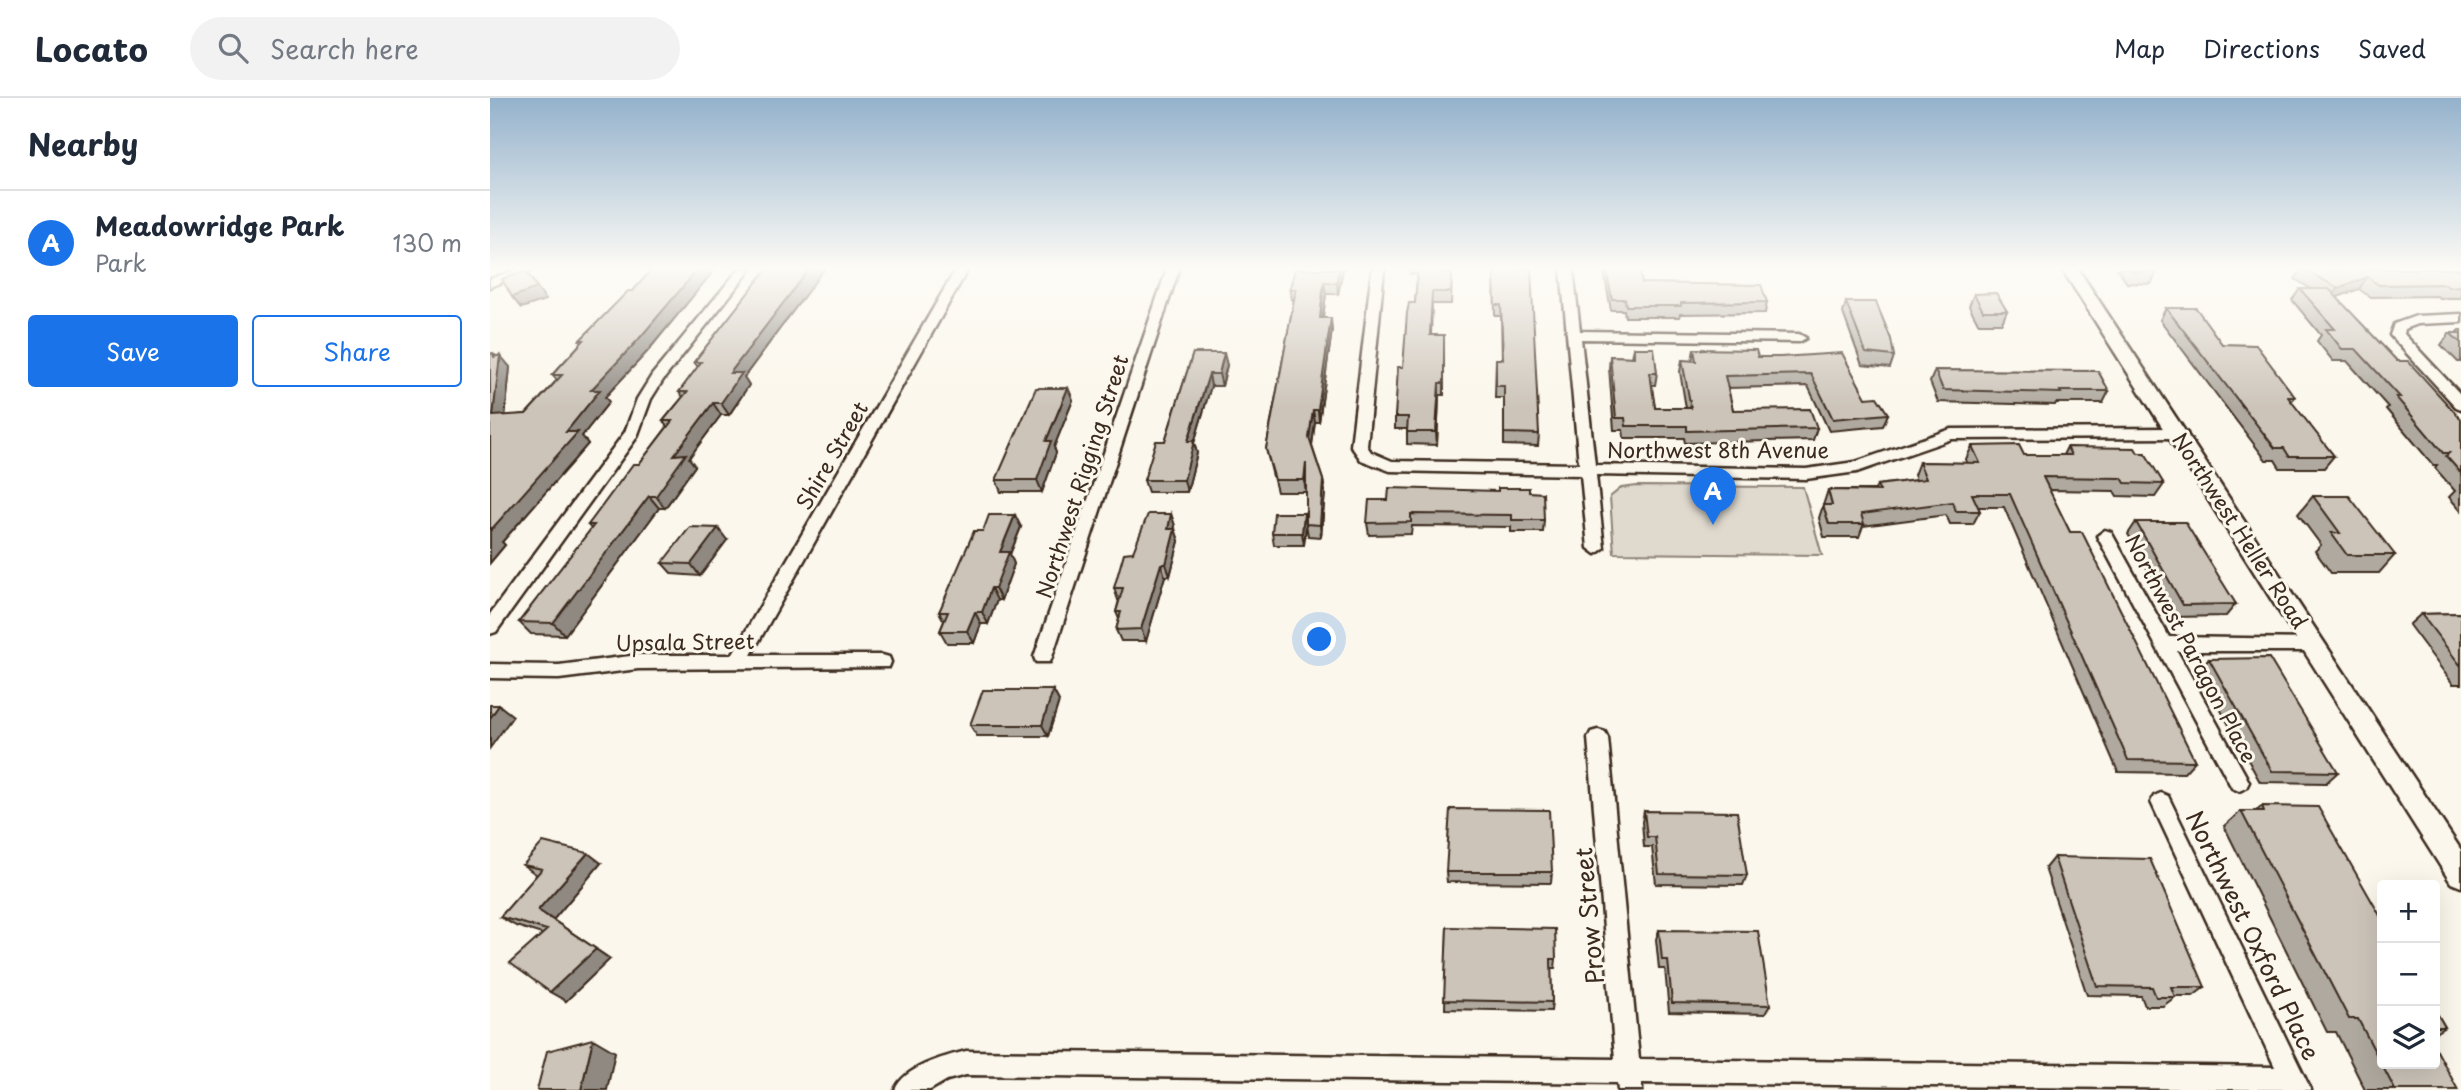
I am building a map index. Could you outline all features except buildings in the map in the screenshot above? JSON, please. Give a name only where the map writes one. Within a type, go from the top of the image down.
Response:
[{"type":"street","points":[[490,628],[632,433],[644,399],[657,378],[708,315]]},
{"type":"street","name":"Shire Street","points":[[737,662],[935,315]]},
{"type":"street","name":"Northwest Rigging Street","points":[[1043,657],[1157,315]]},
{"type":"street","name":"Northwest 8th Avenue","points":[[1373,315],[1359,446],[1366,456],[1390,467],[1806,474],[1857,467],[1951,434],[2179,433]]},
{"type":"street","points":[[1572,315],[1596,548]]},
{"type":"street","name":"Northwest Heller Road","points":[[2101,315],[2461,874]]},
{"type":"street","points":[[2461,318],[2408,322],[2399,327],[2398,335],[2461,404]]},
{"type":"street","points":[[1575,335],[1799,338]]},
{"type":"street","name":"Northwest Paragon Place","points":[[2105,536],[2239,782]]},
{"type":"street","points":[[2165,644],[2313,643]]},
{"type":"street","name":"Upsala Street","points":[[490,671],[559,672],[638,662],[882,662]]},
{"type":"street","name":"Prow Street","points":[[1598,738],[1629,1081]]},
{"type":"street","name":"Northwest Oxford Place","points":[[2161,802],[2296,1084]]},
{"type":"street","points":[[907,1090],[916,1082],[942,1069],[966,1063],[1629,1081],[2296,1084]]},
{"type":"shaded area","points":[[1803,487],[1822,555],[1614,553],[1610,497],[1621,488]]},
{"type":"place","name":"Meadowridge Park","points":[[1713,525]]}]
